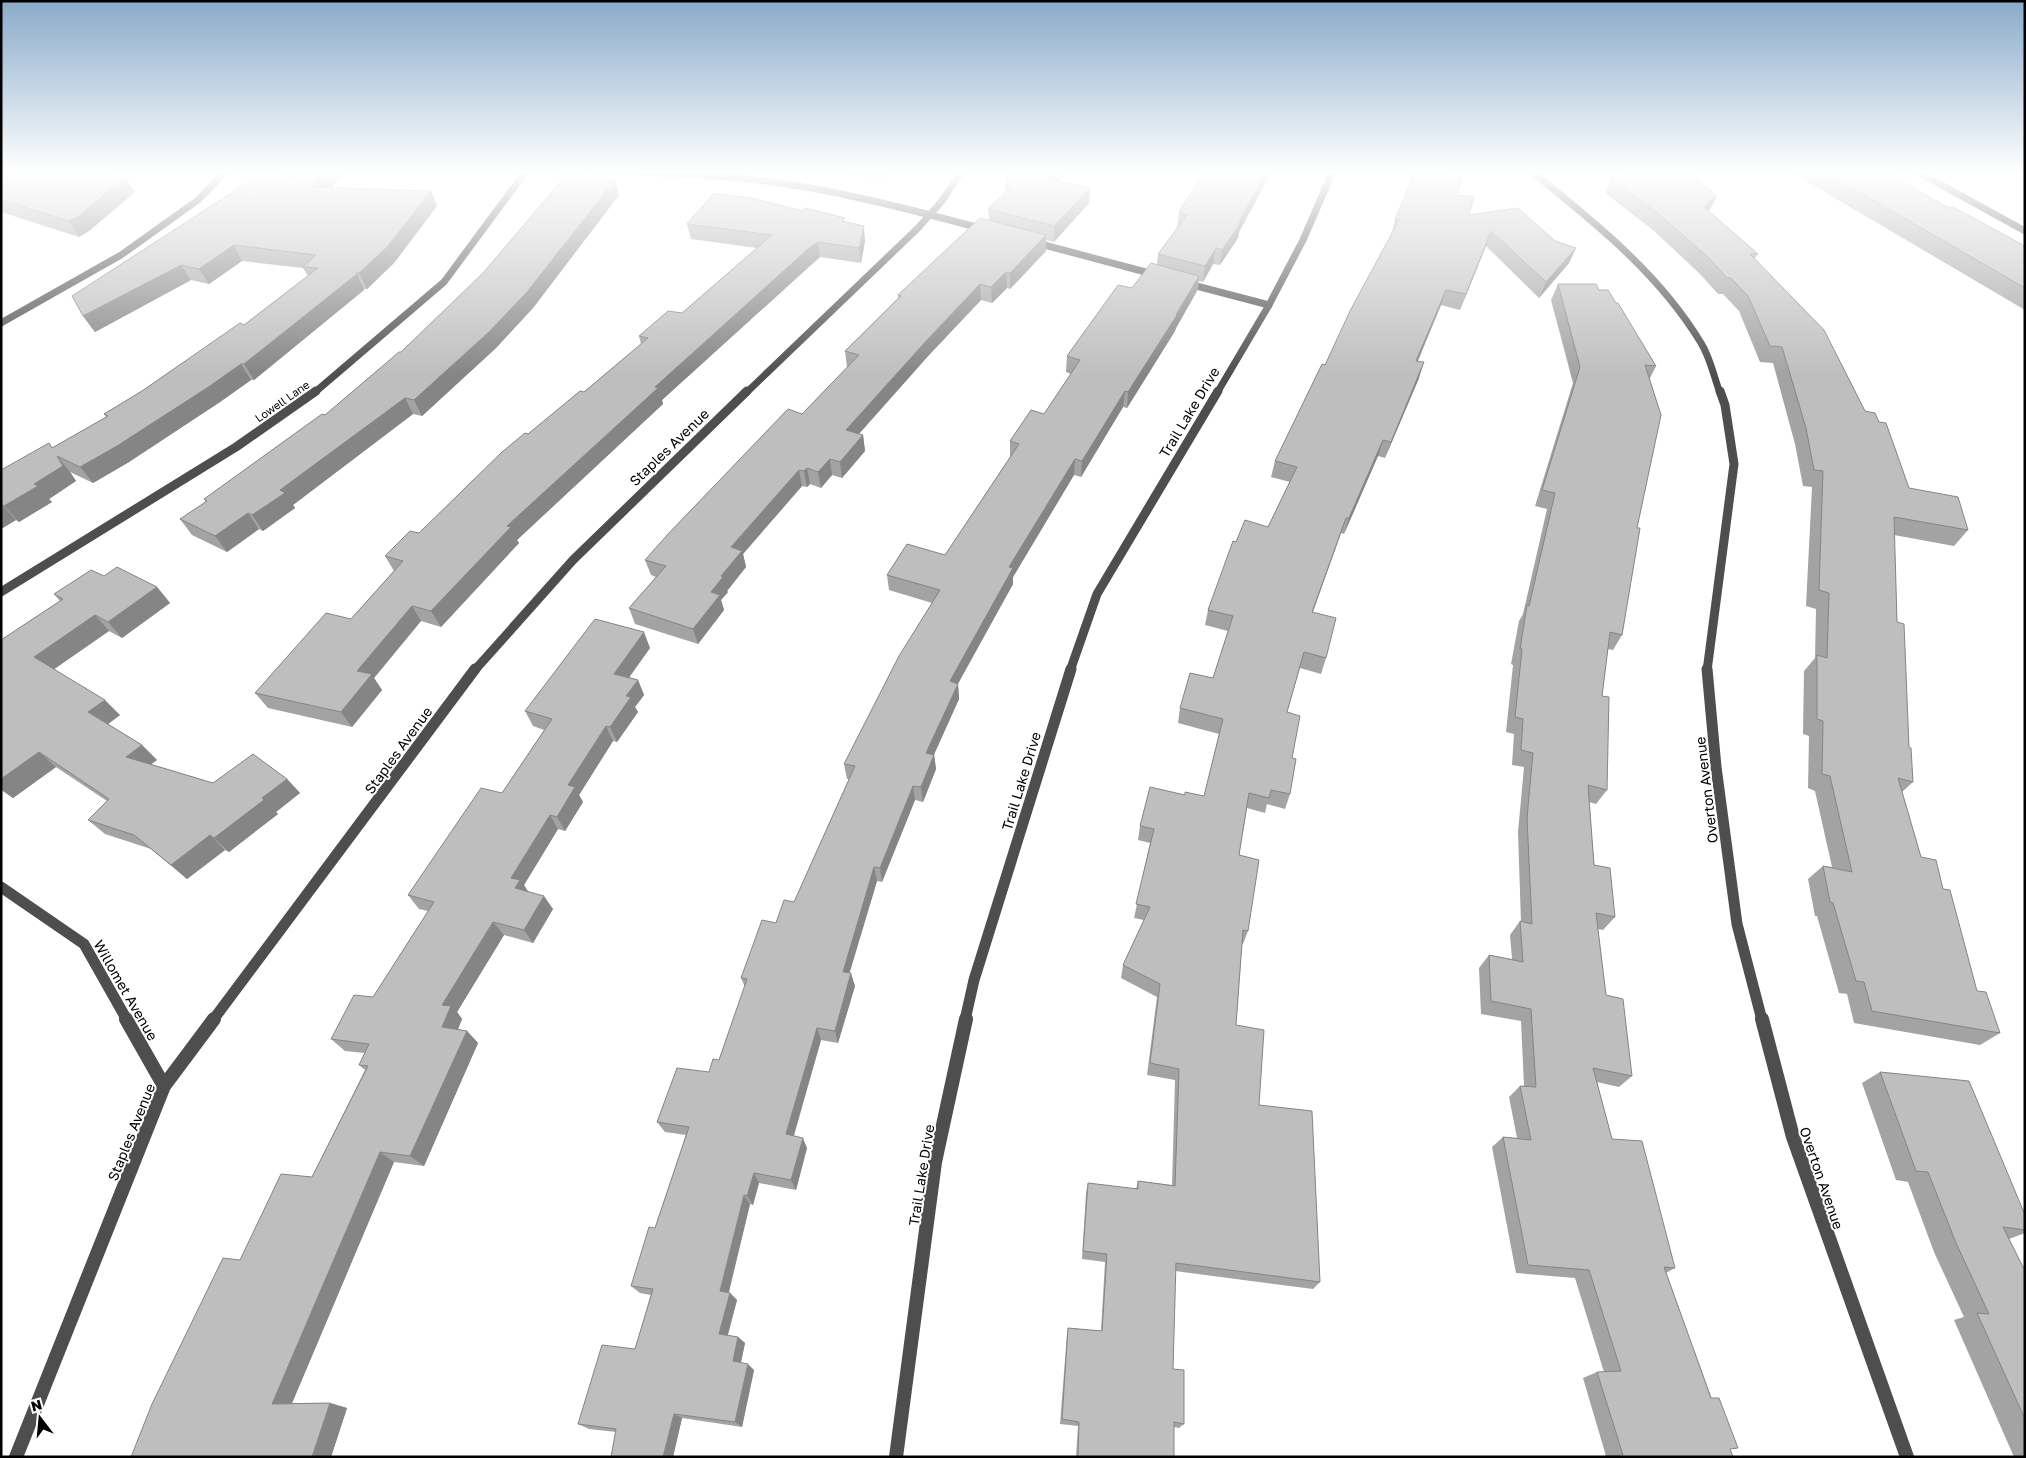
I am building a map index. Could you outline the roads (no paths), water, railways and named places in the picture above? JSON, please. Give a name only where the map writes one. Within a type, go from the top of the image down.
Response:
[{"type":"street","points":[[1,323],[121,255],[143,239]]},
{"type":"street","name":"Lowell Lane","points":[[1,592],[236,448],[308,398],[444,282],[476,239]]},
{"type":"street","name":"Staples Avenue","points":[[16,1457],[164,1086],[464,682],[573,560],[904,239]]},
{"type":"street","name":"Trail Lake Drive","points":[[896,1457],[935,1162],[972,990],[1062,695],[1097,594],[1269,305],[1303,239]]},
{"type":"street","name":"Overton Avenue","points":[[1611,239],[1641,266],[1673,304],[1702,344],[1725,405],[1734,464],[1708,666],[1716,767],[1737,924],[1793,1137],[1907,1457]]},
{"type":"street","points":[[1024,240],[1166,277]]},
{"type":"street","points":[[1175,280],[1269,305]]},
{"type":"street","name":"Willomet Avenue","points":[[1,887],[84,944],[164,1086]]}]
